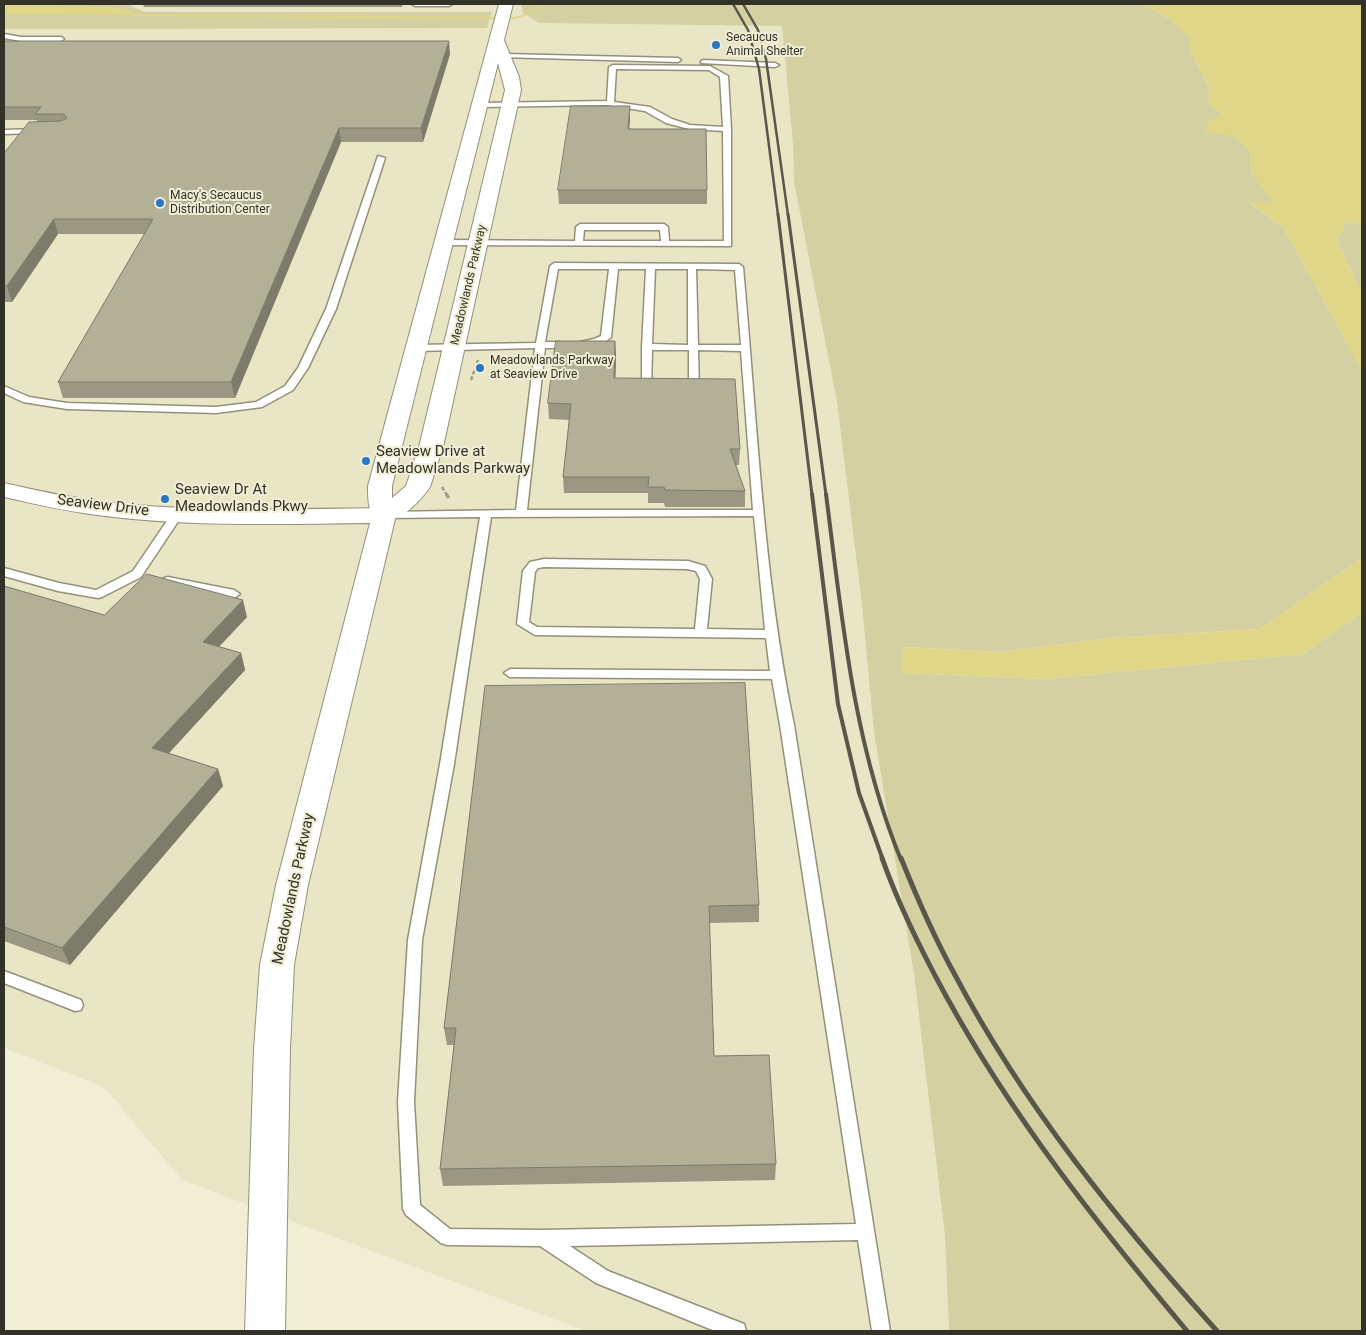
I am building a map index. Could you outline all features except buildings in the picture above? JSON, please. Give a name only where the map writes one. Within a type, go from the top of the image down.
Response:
[{"type":"street","name":"Meadowlands Parkway","points":[[384,516],[410,497],[418,487],[438,421],[513,83],[502,28]]},
{"type":"street","name":"Meadowlands Parkway","points":[[266,1331],[274,1006],[277,965],[284,923],[384,516],[380,499],[380,486],[502,28]]},
{"type":"street","name":"Seaview Drive","points":[[4,490],[76,504],[177,514],[384,516]]},
{"type":"lane","points":[[415,4],[449,4]]},
{"type":"lane","points":[[502,28],[645,58],[775,64]]},
{"type":"lane","points":[[4,36],[21,39],[62,39]]},
{"type":"lane","points":[[444,243],[728,244],[727,129],[724,76],[710,68],[613,67],[610,103],[607,103]]},
{"type":"lane","points":[[480,105],[607,103],[647,109],[669,121],[689,127],[727,129]]},
{"type":"lane","points":[[4,132],[47,131]]},
{"type":"lane","points":[[4,389],[26,400],[67,406],[216,410],[258,405],[288,388],[302,368],[331,308],[381,158]]},
{"type":"lane","points":[[579,243],[580,227],[664,227],[665,243]]},
{"type":"lane","points":[[521,513],[540,346],[554,266],[738,267],[771,634],[787,725],[881,1331]]},
{"type":"lane","points":[[579,345],[597,342],[606,337],[614,267]]},
{"type":"lane","points":[[646,390],[651,267]]},
{"type":"lane","points":[[692,267],[694,390]]},
{"type":"lane","points":[[417,348],[559,345]]},
{"type":"lane","points":[[647,347],[746,348]]},
{"type":"lane","points":[[384,516],[486,513],[759,513]]},
{"type":"lane","points":[[486,513],[447,764],[415,940],[406,1102],[412,1209],[447,1237],[543,1238],[866,1232]]},
{"type":"lane","points":[[146,576],[177,514]]},
{"type":"lane","points":[[701,633],[706,579],[701,570],[688,565],[544,563],[534,565],[529,571],[523,624],[535,631],[771,634]]},
{"type":"lane","points":[[4,572],[58,587],[98,594],[146,576],[234,594]]},
{"type":"lane","points":[[510,673],[777,675]]},
{"type":"lane","points":[[4,977],[75,1005]]},
{"type":"lane","points":[[543,1238],[602,1277],[737,1331]]},
{"type":"path","points":[[444,491],[449,498]]},
{"type":"shaded area","points":[[4,4],[521,4],[523,13],[566,23],[782,26],[793,144],[794,182],[837,402],[862,605],[874,733],[914,974],[945,1236],[949,1331],[586,1331],[182,1180],[104,1087],[4,1048]]},
{"type":"shaded area","points":[[4,4],[127,4],[145,12],[492,12],[487,28],[4,29]]},
{"type":"shaded area","points":[[4,4],[113,7],[132,12],[135,15],[4,14]]},
{"type":"shaded area","points":[[521,4],[1143,4],[1170,19],[1191,38],[1191,52],[1210,89],[1208,103],[1223,115],[1234,136],[1250,151],[1251,172],[1275,203],[1250,203],[1284,228],[1362,370],[1362,558],[1260,629],[1110,638],[1002,652],[904,647],[902,673],[1044,679],[1303,654],[1362,613],[1362,1331],[949,1331],[945,1236],[914,974],[874,733],[862,605],[837,402],[794,182],[793,144],[782,26],[539,23],[523,13]]},
{"type":"shaded area","points":[[1143,4],[1362,4],[1362,224],[1347,221],[1337,241],[1362,293],[1362,370],[1284,228],[1249,202],[1274,203],[1251,172],[1250,151],[1234,136],[1205,132],[1209,121],[1223,115],[1208,103],[1210,89],[1191,52],[1190,38],[1170,19]]},
{"type":"shaded area","points":[[1347,221],[1362,224],[1362,293],[1337,241]]},
{"type":"shaded area","points":[[1362,558],[1362,613],[1303,654],[1044,679],[902,673],[903,647],[1002,652],[1110,638],[1260,629]]},
{"type":"waterway","points":[[135,15],[515,18],[526,15],[541,7]]},
{"type":"railway","points":[[733,4],[748,30],[759,69],[778,215]]},
{"type":"railway","points":[[743,4],[758,30],[766,59],[788,215]]},
{"type":"railway","points":[[778,214],[812,495]]},
{"type":"railway","points":[[788,214],[826,495]]},
{"type":"railway","points":[[812,494],[838,704],[859,793],[883,860]]},
{"type":"railway","points":[[826,494],[844,633],[860,725],[871,771],[901,860]]},
{"type":"railway","points":[[882,858],[903,911],[928,963],[999,1085],[1089,1211],[1187,1331]]},
{"type":"railway","points":[[901,858],[947,961],[1011,1070],[1042,1116],[1109,1205],[1217,1331]]},
{"type":"place","name":"Secaucus Animal Shelter","points":[[716,45]]},
{"type":"place","name":"Macy's Secaucus Distribution Center","points":[[160,203]]},
{"type":"place","name":"Meadowlands Parkway at Seaview Drive","points":[[480,368]]},
{"type":"place","name":"Seaview Drive at Meadowlands Parkway","points":[[366,461]]},
{"type":"place","name":"Seaview Dr At Meadowlands Pkwy","points":[[165,499]]}]
